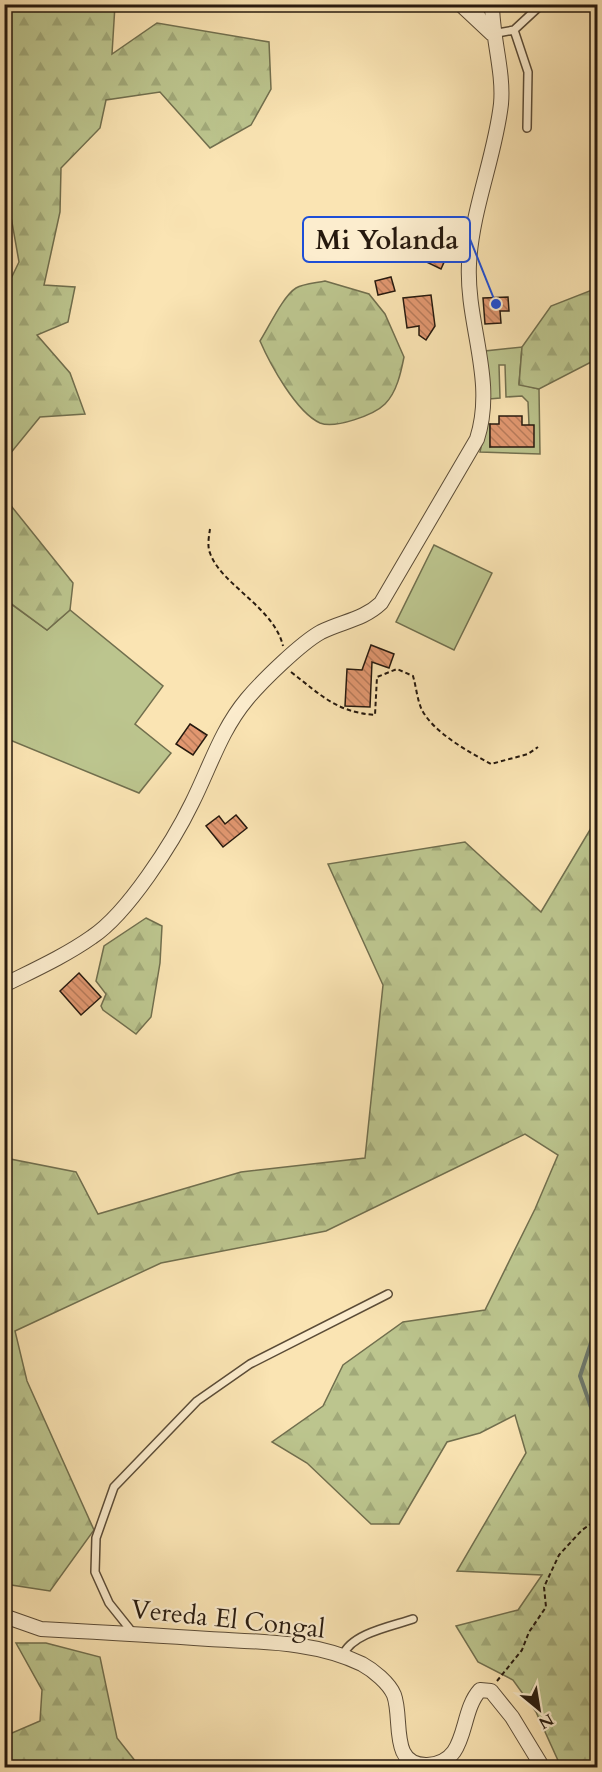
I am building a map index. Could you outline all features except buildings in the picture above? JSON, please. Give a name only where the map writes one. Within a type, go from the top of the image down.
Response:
[{"type":"street","points":[[460,4],[492,34]]},
{"type":"street","points":[[4,985],[74,948],[113,919],[155,864],[174,834],[192,803],[231,718],[249,696],[315,636],[362,617],[381,603],[477,439],[483,419],[485,397],[470,300],[469,266],[472,228],[501,105],[501,82],[492,34],[492,4]]},
{"type":"street","name":"Vereda El Congal","points":[[4,1616],[41,1629],[287,1644],[343,1655],[365,1665],[384,1681],[393,1694],[398,1712],[399,1743],[403,1754],[411,1762],[425,1765],[444,1761],[455,1752],[471,1699],[480,1690],[490,1691]]},
{"type":"street","points":[[490,1691],[512,1717],[543,1767]]},
{"type":"lane","points":[[475,4],[492,34],[514,30],[542,4]]},
{"type":"lane","points":[[514,30],[528,72],[527,128]]},
{"type":"lane","points":[[133,1633],[109,1603],[95,1572],[96,1538],[114,1487],[197,1401],[250,1364],[388,1294]]},
{"type":"lane","points":[[343,1655],[345,1650],[360,1638],[413,1618]]},
{"type":"path","points":[[210,529],[209,552],[221,569],[269,618],[281,637],[283,664],[327,700],[352,713],[375,715],[377,676],[397,669],[413,676],[422,710],[449,739],[465,750],[491,764],[528,753],[538,747]]},
{"type":"path","points":[[490,1691],[508,1664],[522,1650],[529,1632],[546,1606],[544,1587],[559,1556],[582,1530],[597,1519]]},
{"type":"green space","points":[[5,4],[115,5],[112,54],[157,23],[269,42],[271,89],[251,125],[210,148],[160,92],[106,100],[100,128],[61,168],[60,212],[44,285],[75,287],[68,322],[37,335],[70,373],[85,414],[40,417],[5,460],[5,291],[19,262],[5,183]]},
{"type":"green space","points":[[325,281],[369,294],[385,314],[404,357],[395,388],[385,404],[364,416],[335,424],[320,423],[302,409],[277,374],[260,341],[291,292],[302,286]]},
{"type":"green space","points":[[597,288],[597,359],[539,389],[519,385],[522,347],[551,306]]},
{"type":"green space","points":[[522,347],[519,384],[539,389],[540,454],[480,452],[486,424],[490,424],[490,447],[529,425],[528,402],[522,396],[506,397],[505,365],[499,365],[500,398],[489,399],[485,351]]},
{"type":"green space","points":[[5,491],[8,502],[73,583],[70,610],[47,630],[5,599]]},
{"type":"green space","points":[[434,545],[492,573],[454,650],[396,622]]},
{"type":"green space","points":[[4,599],[47,630],[70,610],[163,686],[135,724],[171,753],[139,793],[5,738]]},
{"type":"green space","points":[[597,818],[597,1767],[561,1767],[536,1712],[513,1680],[478,1662],[456,1626],[518,1610],[542,1575],[457,1571],[526,1453],[515,1415],[480,1433],[447,1442],[399,1524],[371,1524],[307,1463],[272,1442],[323,1406],[343,1365],[403,1322],[485,1310],[535,1209],[558,1155],[525,1134],[326,1231],[161,1263],[15,1331],[27,1381],[94,1530],[50,1591],[5,1584],[5,1158],[76,1172],[98,1214],[241,1172],[365,1158],[383,985],[328,864],[465,842],[541,912]]},
{"type":"green space","points":[[146,918],[162,926],[160,963],[151,1017],[136,1034],[103,1010],[101,1006],[106,994],[96,981],[104,946]]},
{"type":"green space","points":[[16,1643],[46,1643],[100,1657],[117,1738],[136,1762],[135,1767],[5,1767],[5,1736],[40,1721],[42,1690]]},
{"type":"waterway","points":[[598,1332],[593,1337],[580,1376],[598,1427]]},
{"type":"place","name":"Mi Yolanda","points":[[496,304]]}]
